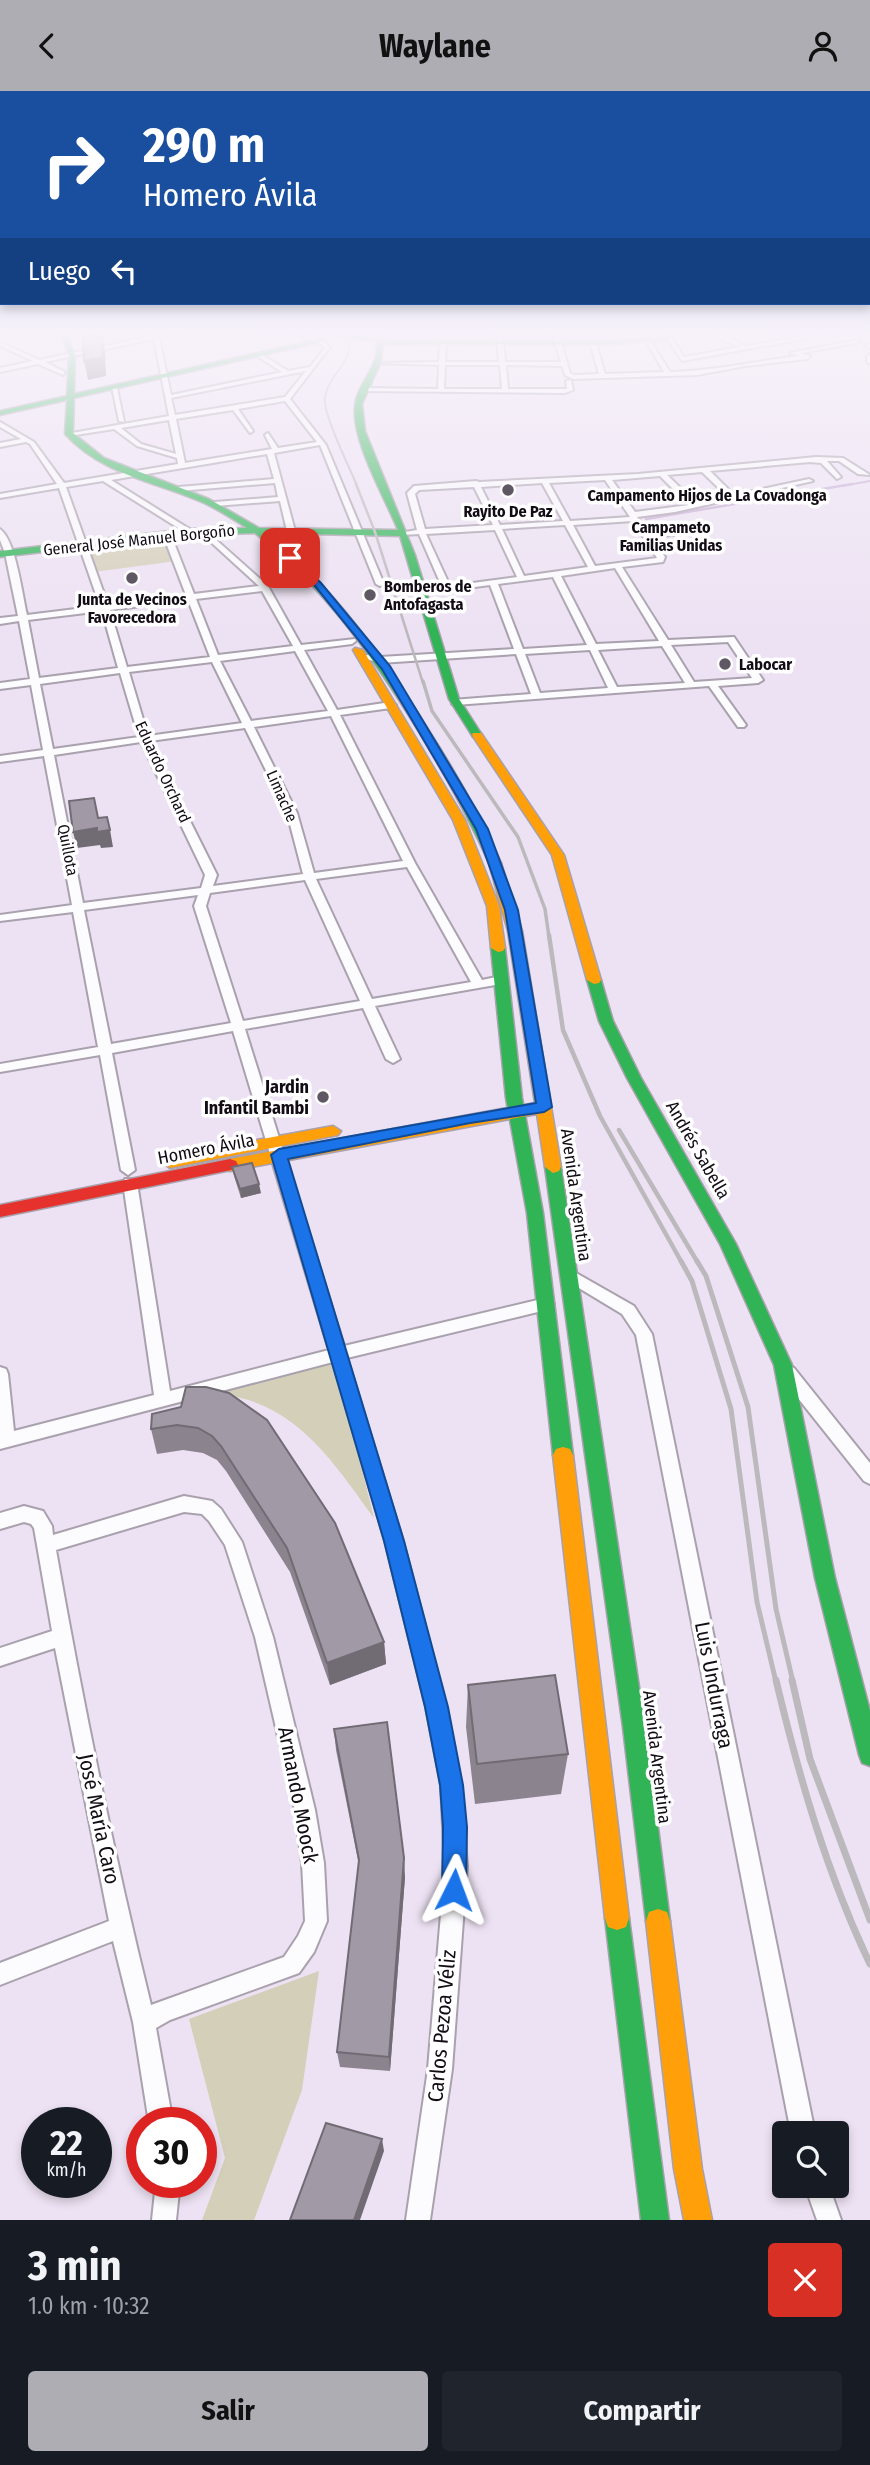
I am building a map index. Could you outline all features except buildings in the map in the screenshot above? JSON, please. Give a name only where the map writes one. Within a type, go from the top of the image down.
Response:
[{"type":"main road","name":"Avenida Argentina","points":[[59,431],[67,447],[81,457],[179,489],[215,504],[318,585],[380,660],[466,800],[482,829],[503,882],[515,931],[569,1275],[634,1727],[683,2134],[698,2220]]},
{"type":"main road","name":"Andrés Sabella","points":[[362,431],[378,477],[403,533],[455,702],[558,855],[606,1021],[634,1078],[728,1244],[783,1365],[825,1579],[870,1755]]},
{"type":"main road","name":"Avenida Argentina","points":[[69,434],[73,442],[86,452],[250,530],[281,560],[352,641],[362,657],[446,795],[474,853],[493,906],[515,1104],[535,1213],[643,2141],[655,2220]]},
{"type":"main road","name":"General José Manuel Borgoño","points":[[4,553],[205,531],[403,533]]},
{"type":"main road","name":"Homero Ávila","points":[[0,1197],[129,1177],[515,1104],[543,1101]]},
{"type":"main road","name":"Homero Ávila","points":[[0,1211],[129,1177]]},
{"type":"street","name":"Eduardo Orchard","points":[[12,431],[28,440],[62,486],[105,608],[144,739],[211,875],[208,890],[202,897],[200,906],[277,1148]]},
{"type":"street","points":[[69,434],[82,431]]},
{"type":"street","points":[[126,431],[139,445],[181,462]]},
{"type":"street","points":[[175,431],[181,462]]},
{"type":"street","points":[[311,431],[320,443],[380,584]]},
{"type":"street","points":[[268,435],[291,531]]},
{"type":"street","points":[[0,445],[28,440]]},
{"type":"street","points":[[0,496],[132,474],[181,462],[320,443]]},
{"type":"street","points":[[447,589],[422,533],[411,493],[423,487],[662,474],[790,461],[841,459],[860,473],[867,474]]},
{"type":"street","points":[[814,460],[823,461],[836,477]]},
{"type":"street","points":[[403,533],[498,529],[633,517],[808,481],[790,461]]},
{"type":"street","points":[[747,465],[756,473]]},
{"type":"street","points":[[703,469],[732,498]]},
{"type":"street","points":[[662,474],[694,506]]},
{"type":"street","points":[[424,595],[621,570],[660,560],[661,557],[607,477]]},
{"type":"street","points":[[105,479],[188,532]]},
{"type":"street","points":[[544,480],[593,569]]},
{"type":"street","points":[[766,480],[775,488]]},
{"type":"street","points":[[179,489],[278,481]]},
{"type":"street","points":[[476,483],[522,579]]},
{"type":"street","points":[[215,504],[282,499]]},
{"type":"street","name":"Quillota","points":[[0,531],[23,618],[79,907],[129,1177],[163,1399]]},
{"type":"street","points":[[205,531],[265,588],[334,713],[410,863],[478,984]]},
{"type":"street","points":[[646,535],[695,531],[707,542]]},
{"type":"street","name":"Limache","points":[[167,535],[215,659],[292,813],[309,876],[393,1059]]},
{"type":"street","points":[[424,595],[447,589],[494,587],[522,579],[559,578],[593,569],[621,570]]},
{"type":"street","points":[[621,570],[691,685]]},
{"type":"street","points":[[559,578],[614,690]]},
{"type":"street","points":[[494,587],[537,696]]},
{"type":"street","points":[[0,621],[265,588]]},
{"type":"street","points":[[362,657],[380,660],[732,639],[758,680],[455,702]]},
{"type":"street","points":[[0,686],[352,641]]},
{"type":"street","points":[[712,684],[741,725]]},
{"type":"street","points":[[0,759],[391,705]]},
{"type":"street","points":[[0,918],[410,863]]},
{"type":"street","points":[[0,1068],[501,980]]},
{"type":"street","name":"Carlos Pezoa Véliz","points":[[277,1148],[394,1541],[436,1707],[451,1785],[456,1866],[440,2069],[418,2220]]},
{"type":"street","name":"Luis Undurraga","points":[[569,1275],[628,1310],[644,1334],[801,2121]]},
{"type":"street","points":[[0,1374],[6,1425],[2,1441],[338,1354],[546,1304]]},
{"type":"street","points":[[783,1365],[870,1476]]},
{"type":"street","name":"Armando Moock","points":[[47,1545],[184,1504],[206,1507],[215,1514],[233,1542],[264,1637],[305,1810],[313,1863],[316,1921],[306,1944],[291,1965],[164,2011],[144,2022]]},
{"type":"street","name":"José María Caro","points":[[0,1521],[24,1514],[37,1517],[43,1526],[62,1637],[121,1927],[144,2022],[158,2107]]},
{"type":"street","points":[[0,1657],[62,1637]]},
{"type":"street","points":[[0,1974],[121,1927]]},
{"type":"street","points":[[164,2220],[166,2198]]},
{"type":"street","points":[[821,2198],[829,2220]]},
{"type":"shaded area","points":[[167,535],[177,561],[93,572],[84,544]]},
{"type":"shaded area","points":[[331,1359],[336,1364],[374,1518],[318,1446],[283,1416],[263,1405],[241,1398],[198,1393]]},
{"type":"shaded area","points":[[319,1971],[302,2090],[254,2220],[202,2220],[210,2198],[217,2198],[217,2180],[225,2158],[217,2127],[217,2107],[212,2107],[189,2019]]},
{"type":"waterway","points":[[842,486],[870,481]]},
{"type":"waterway","points":[[646,519],[852,484]]},
{"type":"railway","points":[[334,431],[357,486]]},
{"type":"railway","points":[[356,484],[375,532],[423,683]]},
{"type":"railway","points":[[423,681],[432,711],[518,837],[545,909],[549,937]]},
{"type":"railway","points":[[549,935],[563,1030],[600,1116],[682,1263]]},
{"type":"railway","points":[[619,1130],[698,1263]]},
{"type":"railway","points":[[681,1261],[692,1281],[731,1409],[757,1602],[776,1682]]},
{"type":"railway","points":[[697,1261],[706,1276],[748,1407],[776,1609],[793,1682]]},
{"type":"railway","points":[[776,1680],[794,1753],[827,1860],[870,1964]]},
{"type":"railway","points":[[792,1680],[810,1759],[870,1920]]},
{"type":"traffic: fast","points":[[69,431],[84,448],[102,460],[225,510],[258,531],[317,583],[367,643],[431,742],[465,801],[495,863]]},
{"type":"traffic: fast","points":[[362,431],[411,555],[454,699],[477,735]]},
{"type":"traffic: fast","points":[[0,554],[188,532],[243,530],[403,533]]},
{"type":"traffic: fast","points":[[498,948],[514,1098],[535,1213],[563,1455]]},
{"type":"traffic: fast","points":[[594,980],[606,1021],[634,1078],[728,1244],[783,1365],[825,1578],[870,1755]]},
{"type":"traffic: fast","points":[[553,1167],[634,1727],[658,1921]]},
{"type":"traffic: fast","points":[[617,1918],[655,2220]]},
{"type":"traffic: slow","points":[[358,650],[459,820],[493,906],[498,948]]},
{"type":"traffic: slow","points":[[477,735],[558,855],[594,980]]},
{"type":"traffic: slow","points":[[495,863],[515,931],[553,1167]]},
{"type":"traffic: slow","points":[[230,1165],[544,1107]]},
{"type":"traffic: slow","points":[[170,1162],[333,1131]]},
{"type":"traffic: slow","points":[[563,1455],[617,1918]]},
{"type":"traffic: slow","points":[[658,1921],[688,2169],[698,2220]]},
{"type":"traffic: jam","points":[[0,1211],[230,1165]]},
{"type":"place","name":"Rayito De Paz","points":[[508,490]]},
{"type":"place","name":"Junta de Vecinos Favorecedora","points":[[132,578]]},
{"type":"place","name":"Bomberos de Antofagasta","points":[[370,595]]},
{"type":"place","name":"Labocar","points":[[725,664]]},
{"type":"place","name":"Jardin Infantil Bambi","points":[[323,1097]]},
{"type":"district","name":"Campamento Hijos de La Covadonga","points":[[707,495]]},
{"type":"district","name":"Campameto Familias Unidas","points":[[671,536]]},
{"type":"route","points":[[290,558],[318,585],[387,668],[482,829],[512,910],[544,1107],[470,1118],[279,1155],[394,1541],[436,1707],[451,1785],[455,1827],[454,1890]]}]
